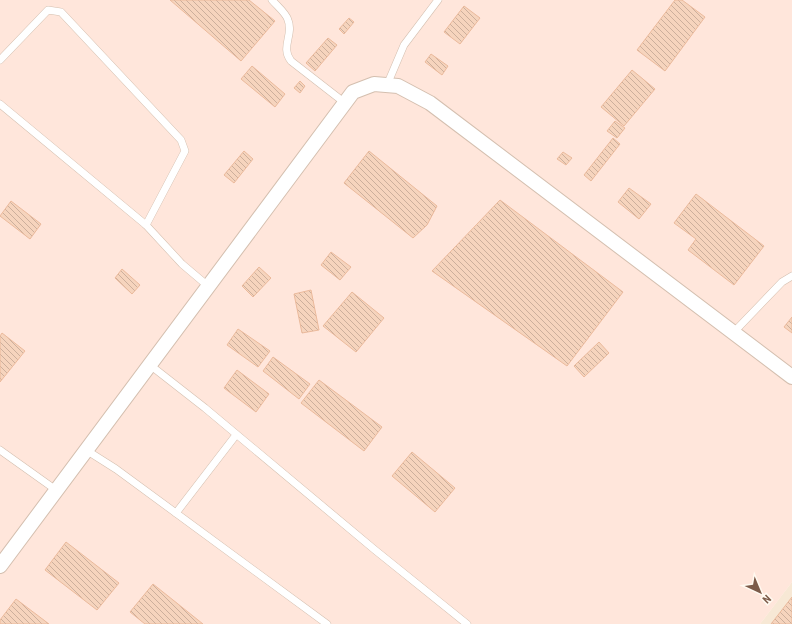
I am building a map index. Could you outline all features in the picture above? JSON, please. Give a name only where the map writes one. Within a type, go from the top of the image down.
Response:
[{"type":"street","points":[[0,566],[345,103],[354,92],[374,84],[398,86],[430,103],[792,377]]},
{"type":"lane","points":[[272,0],[288,20],[289,30],[286,52],[287,56],[291,61],[345,103]]},
{"type":"lane","points":[[387,85],[404,45],[438,0]]},
{"type":"lane","points":[[0,60],[48,10],[62,12],[181,140],[185,151],[146,225]]},
{"type":"lane","points":[[0,104],[146,225],[182,264],[208,286]]},
{"type":"lane","points":[[733,333],[782,282],[792,276]]},
{"type":"lane","points":[[150,365],[205,408],[369,545],[467,624]]},
{"type":"lane","points":[[176,513],[236,435]]},
{"type":"lane","points":[[0,450],[56,490]]},
{"type":"lane","points":[[86,450],[116,469],[327,624]]},
{"type":"shaded area","points":[[0,0],[792,0],[792,582],[760,624],[0,624]]},
{"type":"shaded area","points":[[792,582],[792,624],[760,624]]},
{"type":"building","points":[[170,0],[249,0],[275,21],[241,61]]},
{"type":"building","points":[[675,0],[682,0],[705,17],[665,71],[637,50]]},
{"type":"building","points":[[464,6],[480,18],[460,44],[444,32]]},
{"type":"building","points":[[349,18],[354,22],[344,34],[339,29]]},
{"type":"building","points":[[328,38],[337,45],[315,71],[306,63]]},
{"type":"building","points":[[431,54],[448,66],[442,75],[425,62]]},
{"type":"building","points":[[252,66],[285,94],[275,107],[241,79]]},
{"type":"building","points":[[632,70],[655,89],[624,126],[601,107]]},
{"type":"building","points":[[300,81],[305,86],[300,93],[294,88]]},
{"type":"building","points":[[615,121],[625,128],[617,138],[607,131]]},
{"type":"building","points":[[613,138],[620,144],[591,181],[584,175]]},
{"type":"building","points":[[244,151],[253,159],[234,183],[224,175]]},
{"type":"building","points":[[369,151],[437,206],[427,225],[413,238],[344,183]]},
{"type":"building","points":[[563,152],[572,158],[566,165],[557,159]]},
{"type":"building","points":[[629,188],[651,204],[639,219],[618,202]]},
{"type":"building","points":[[696,194],[764,246],[734,285],[688,250],[696,239],[674,223]]},
{"type":"building","points":[[500,200],[623,292],[567,366],[432,271]]},
{"type":"building","points":[[11,201],[41,224],[30,239],[0,216]]},
{"type":"building","points":[[331,252],[351,267],[340,280],[321,265]]},
{"type":"building","points":[[259,267],[271,278],[253,297],[242,286]]},
{"type":"building","points":[[122,269],[140,285],[132,294],[115,278]]},
{"type":"building","points":[[311,290],[319,330],[302,333],[294,294]]},
{"type":"building","points":[[352,292],[384,318],[356,352],[323,326]]},
{"type":"building","points":[[792,317],[792,333],[784,327]]},
{"type":"building","points":[[238,329],[270,351],[258,367],[227,345]]},
{"type":"building","points":[[2,333],[25,351],[0,382],[0,336]]},
{"type":"building","points":[[599,342],[609,353],[584,377],[574,366]]},
{"type":"building","points":[[273,357],[310,384],[299,399],[263,371]]},
{"type":"building","points":[[237,370],[269,394],[256,412],[224,388]]},
{"type":"building","points":[[319,380],[382,427],[364,451],[301,403]]},
{"type":"building","points":[[412,452],[455,488],[435,512],[392,476]]},
{"type":"building","points":[[66,542],[119,583],[97,610],[45,570]]},
{"type":"building","points":[[153,584],[203,624],[145,624],[130,612]]},
{"type":"building","points":[[792,597],[792,624],[771,624]]},
{"type":"building","points":[[16,599],[49,624],[0,624],[0,620]]}]
